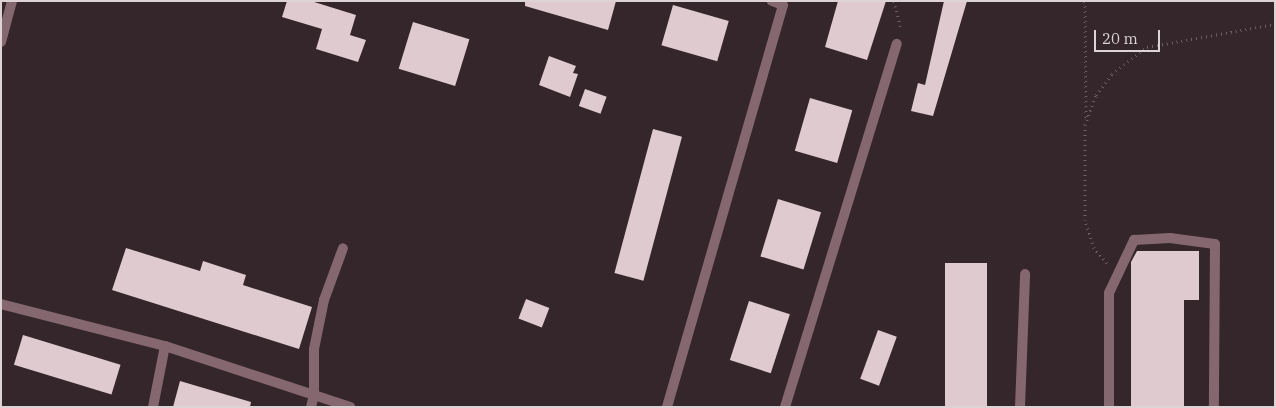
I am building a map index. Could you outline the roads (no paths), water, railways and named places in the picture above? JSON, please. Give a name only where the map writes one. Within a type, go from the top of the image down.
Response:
[{"type":"street","points":[[1,42],[12,1]]},
{"type":"street","points":[[667,407],[783,4],[772,1]]},
{"type":"street","points":[[785,407],[897,44]]},
{"type":"street","points":[[1109,407],[1108,292],[1134,240],[1170,238],[1215,244],[1214,407]]},
{"type":"street","points":[[311,407],[314,395],[316,341],[324,300],[343,248]]},
{"type":"street","points":[[1020,407],[1025,274]]},
{"type":"street","points":[[1,304],[165,346],[350,407]]},
{"type":"street","points":[[153,407],[165,346]]}]
